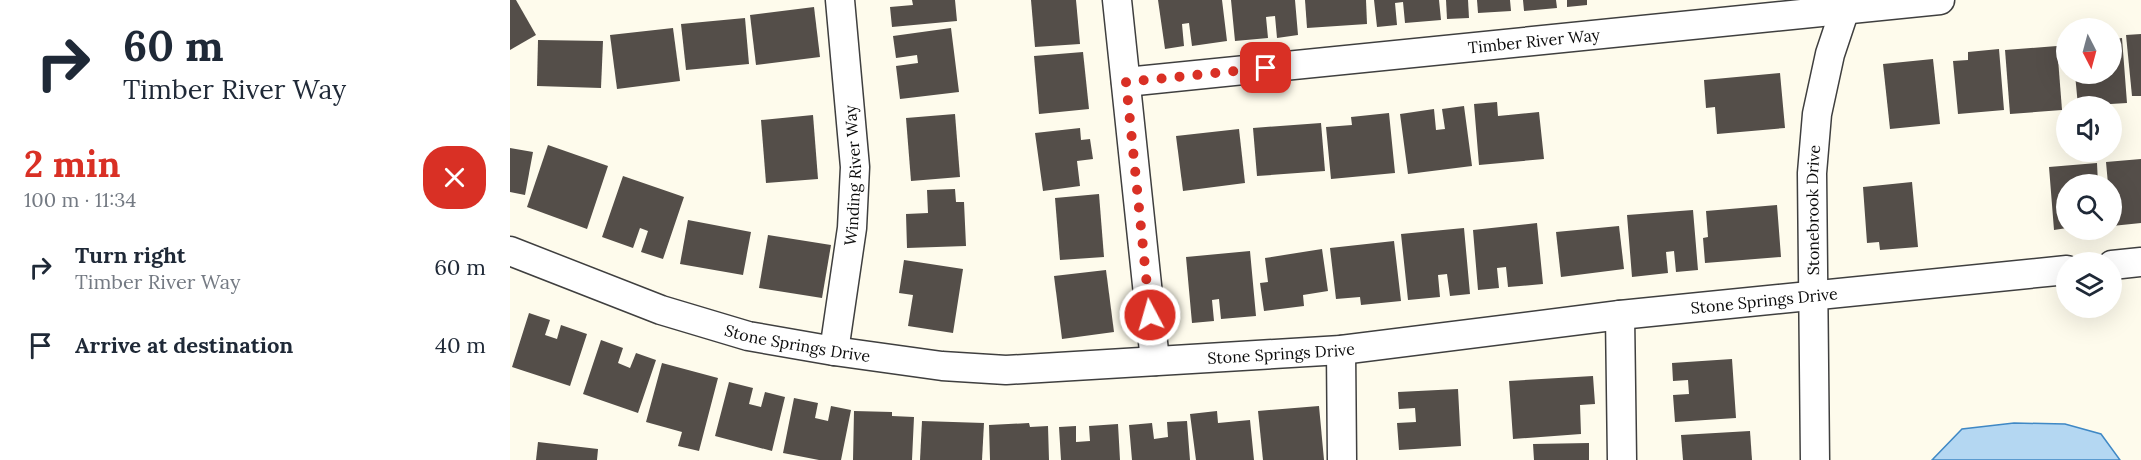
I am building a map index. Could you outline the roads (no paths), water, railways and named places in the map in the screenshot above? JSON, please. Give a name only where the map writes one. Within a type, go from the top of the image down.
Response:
[{"type":"street","name":"Winding River Way","points":[[834,351],[852,228],[855,167],[840,0]]},
{"type":"street","points":[[1117,0],[1155,361]]},
{"type":"street","name":"Timber River Way","points":[[1126,82],[1846,5],[1940,0]]},
{"type":"street","name":"Stonebrook Drive","points":[[1815,460],[1812,173],[1817,114],[1830,54],[1846,5]]},
{"type":"street","name":"Stone Springs Drive","points":[[510,251],[662,310],[748,336],[942,366],[1006,370],[1341,350],[1620,315],[2056,271]]},
{"type":"street","points":[[2122,264],[2141,262]]},
{"type":"street","points":[[1620,315],[1622,460]]},
{"type":"street","points":[[1341,350],[1342,460]]},
{"type":"water","points":[[2014,423],[2065,424],[2101,434],[2120,460],[1932,460],[1962,429]]}]
